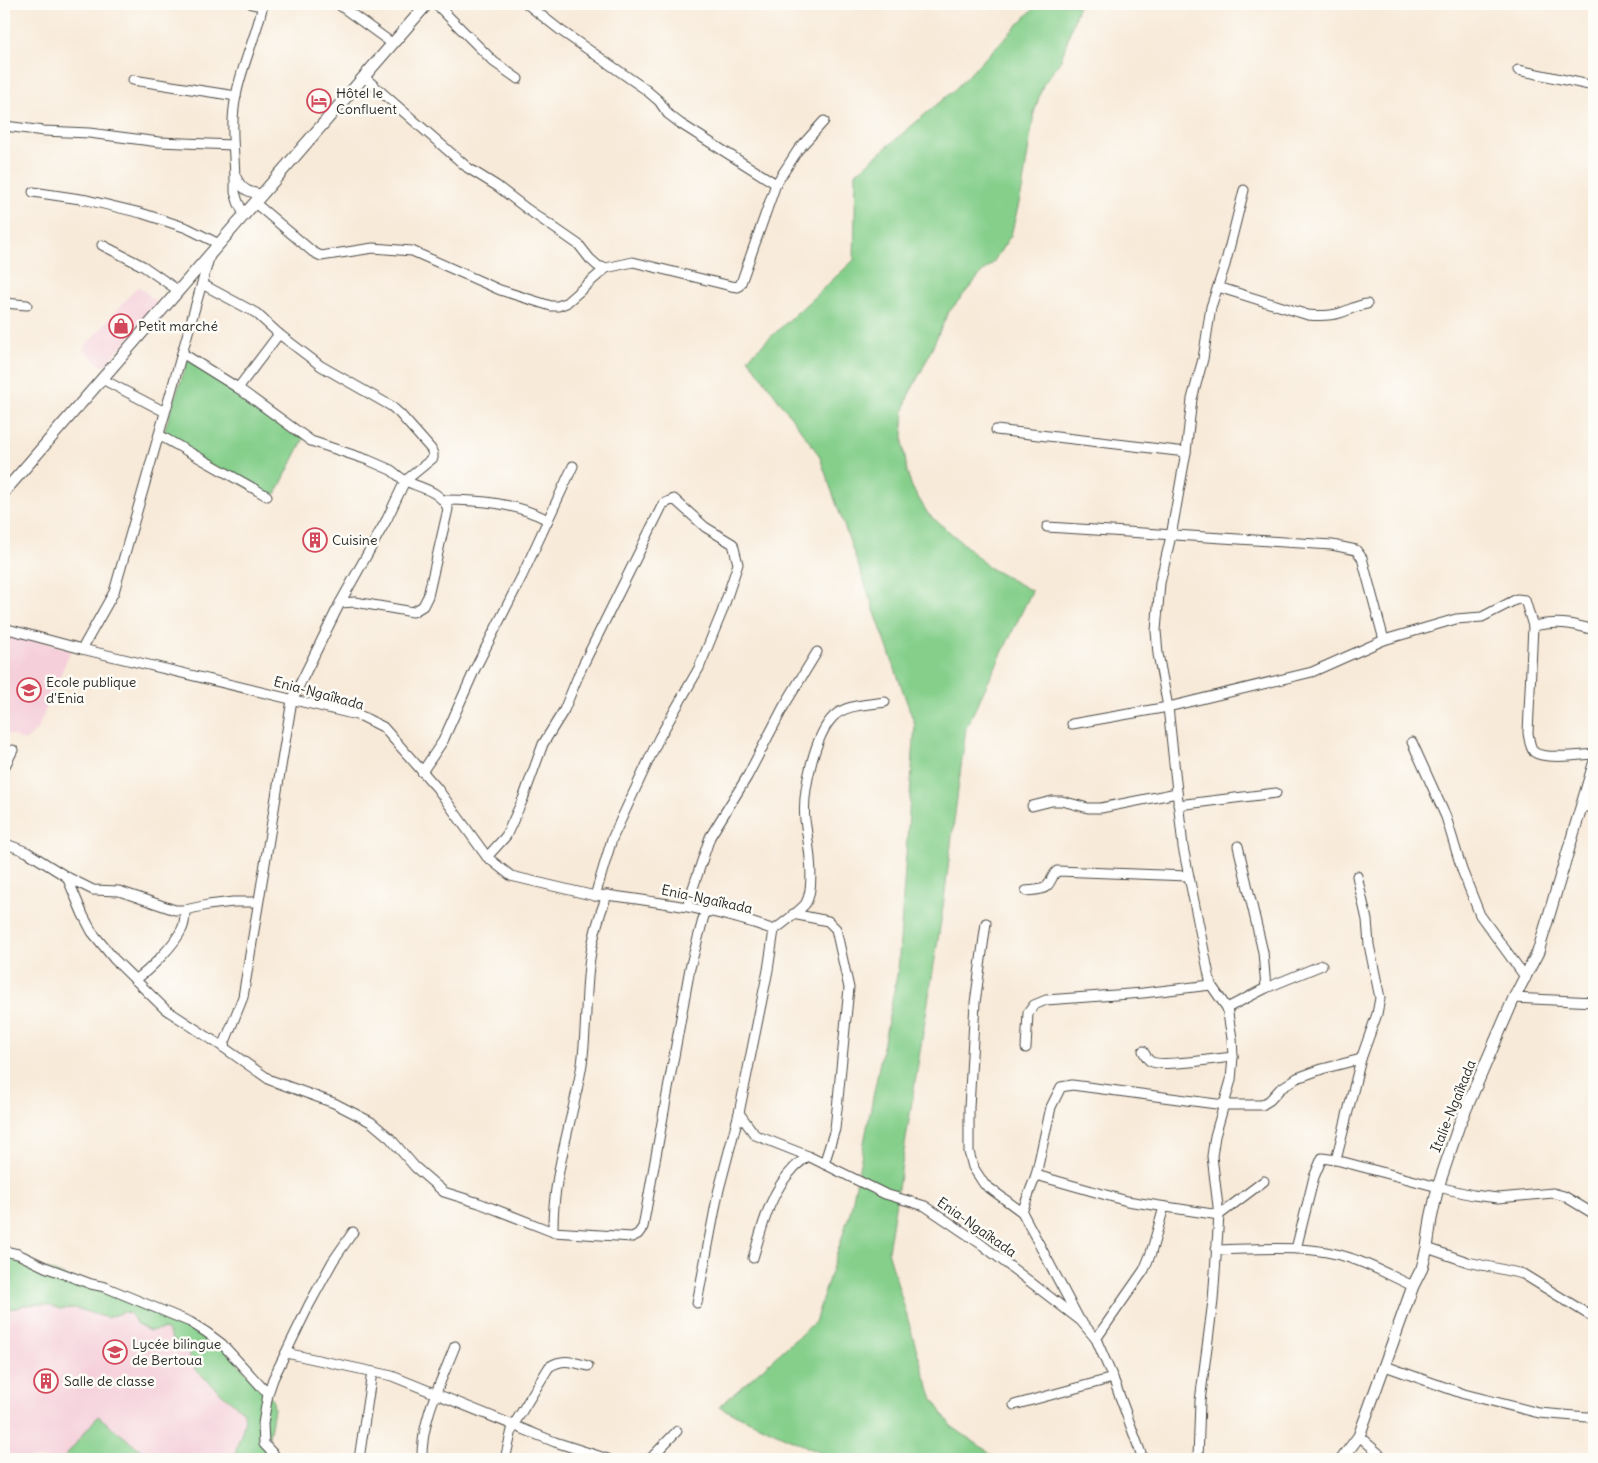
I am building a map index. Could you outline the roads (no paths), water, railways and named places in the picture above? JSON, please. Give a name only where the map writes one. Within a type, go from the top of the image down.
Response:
[{"type":"street","points":[[244,215],[235,192],[233,122],[236,96],[259,25],[263,5],[252,4]]},
{"type":"street","points":[[338,4],[393,44]]},
{"type":"street","points":[[4,492],[427,4]]},
{"type":"street","points":[[436,4],[494,62],[518,79]]},
{"type":"street","points":[[527,4],[560,30],[644,89],[659,101],[668,114],[681,124],[776,184]]},
{"type":"street","points":[[1518,70],[1594,86]]},
{"type":"street","points":[[364,77],[468,168],[497,186],[579,244],[598,266],[606,268],[633,262],[731,286],[738,286],[741,283],[776,184],[798,150],[824,121]]},
{"type":"street","points":[[133,80],[236,96]]},
{"type":"street","points":[[5,126],[89,133],[159,142],[233,145]]},
{"type":"street","points":[[236,177],[241,187],[259,198],[313,252],[321,256],[373,248],[412,251],[500,290],[551,306],[566,303],[606,268]]},
{"type":"street","points":[[1198,1459],[1200,1401],[1213,1301],[1219,1216],[1212,1156],[1215,1136],[1231,1080],[1233,1057],[1227,1008],[1210,985],[1188,876],[1178,805],[1168,707],[1158,654],[1156,631],[1160,583],[1171,536],[1186,452],[1192,399],[1203,359],[1211,307],[1244,190]]},
{"type":"street","points":[[33,192],[87,200],[141,214],[187,228],[219,244]]},
{"type":"street","points":[[102,245],[143,266],[179,291]]},
{"type":"street","points":[[82,649],[114,592],[210,255]]},
{"type":"street","points":[[202,284],[256,314],[321,366],[391,406],[431,449],[433,454],[433,458],[405,481],[387,519],[340,603],[292,700],[243,997],[223,1047]]},
{"type":"street","points":[[1218,287],[1308,315],[1320,316],[1339,313],[1367,304]]},
{"type":"street","points":[[4,302],[27,305]]},
{"type":"street","points":[[238,388],[279,334]]},
{"type":"street","points":[[182,353],[238,388],[311,441],[368,460],[391,470],[405,481],[438,495],[444,500],[448,508],[447,515],[428,596],[423,606],[413,612],[355,602],[340,603]]},
{"type":"street","points":[[102,379],[165,412]]},
{"type":"street","points":[[996,430],[1186,452]]},
{"type":"street","points":[[159,435],[266,496]]},
{"type":"street","points":[[422,772],[443,741],[573,466]]},
{"type":"street","points":[[488,857],[506,836],[523,798],[543,744],[564,710],[581,669],[663,504],[674,499],[705,527],[733,544],[738,564],[722,612],[699,668],[659,738],[612,839],[594,896]]},
{"type":"street","points":[[444,500],[475,500],[501,503],[532,512],[548,520]]},
{"type":"street","points":[[1047,527],[1332,546],[1356,550],[1362,558],[1384,640]]},
{"type":"street","points":[[1072,724],[1168,707],[1312,672],[1384,640],[1456,619],[1482,616],[1517,598],[1522,598],[1525,600],[1533,626],[1528,733],[1531,748],[1535,753],[1547,756],[1594,754]]},
{"type":"street","points":[[1533,626],[1550,622],[1574,624],[1594,630]]},
{"type":"street","name":"Enia-Ngaîkada","points":[[4,628],[82,649],[361,716],[383,727],[437,788],[488,857],[511,876],[594,896],[607,895],[687,906],[706,912],[747,920],[774,930]]},
{"type":"street","points":[[687,906],[710,837],[747,776],[784,706],[817,652]]},
{"type":"street","points":[[697,1303],[718,1193],[739,1113],[774,930],[806,904],[810,891],[810,853],[805,817],[806,790],[813,753],[822,733],[834,716],[850,707],[884,702]]},
{"type":"street","points":[[1412,742],[1446,817],[1462,870],[1480,915],[1526,978]]},
{"type":"street","points":[[4,768],[13,750]]},
{"type":"street","name":"Italie-Ngaîkada","points":[[1342,1459],[1359,1436],[1422,1268],[1428,1248],[1431,1219],[1438,1188],[1459,1125],[1514,998],[1538,952],[1588,807],[1594,764]]},
{"type":"street","points":[[1032,806],[1052,801],[1062,801],[1088,808],[1101,808],[1177,793]]},
{"type":"street","points":[[1178,805],[1276,793]]},
{"type":"street","points":[[4,843],[26,852],[67,877],[93,890],[119,891],[175,910],[208,905],[258,902]]},
{"type":"street","points":[[1238,846],[1263,952],[1266,988]]},
{"type":"street","points":[[1026,891],[1041,889],[1047,886],[1054,874],[1058,872],[1188,876]]},
{"type":"street","points":[[1336,1160],[1361,1059],[1377,1014],[1380,998],[1369,944],[1368,920],[1357,876]]},
{"type":"street","points":[[67,877],[92,932],[114,960],[164,1009],[270,1080],[334,1103],[371,1122],[390,1138],[415,1167],[444,1192],[479,1203],[553,1232],[632,1237],[638,1234],[643,1227],[690,968],[706,912]]},
{"type":"street","points":[[553,1232],[553,1207],[556,1187],[574,1109],[582,1063],[587,1023],[590,958],[597,922],[607,895]]},
{"type":"street","points":[[135,980],[146,973],[171,947],[183,928],[185,910]]},
{"type":"street","points":[[793,914],[828,921],[836,929],[849,988],[835,1128],[824,1164]]},
{"type":"street","points":[[986,923],[975,1003],[969,1108],[970,1152],[973,1167],[984,1184],[1022,1212],[1081,1321]]},
{"type":"street","points":[[1227,1008],[1266,988],[1322,965]]},
{"type":"street","points":[[1026,1048],[1028,1013],[1034,1005],[1046,1000],[1143,993],[1210,985]]},
{"type":"street","points":[[1514,998],[1594,1002]]},
{"type":"street","points":[[1143,1051],[1149,1060],[1155,1063],[1233,1057]]},
{"type":"street","points":[[1022,1212],[1036,1175],[1051,1107],[1061,1087],[1072,1085],[1244,1106],[1262,1104],[1270,1100],[1280,1089],[1298,1078],[1322,1069],[1361,1059]]},
{"type":"street","name":"Enia-Ngaîkada","points":[[739,1113],[755,1135],[808,1156],[885,1194],[924,1206],[981,1244],[1081,1321],[1096,1339],[1113,1378],[1143,1459]]},
{"type":"street","points":[[754,1258],[766,1216],[777,1192],[792,1169],[808,1156]]},
{"type":"street","points":[[1296,1249],[1322,1158],[1336,1160],[1438,1188],[1473,1195],[1498,1198],[1553,1193],[1564,1196],[1594,1213]]},
{"type":"street","points":[[1036,1175],[1127,1201],[1219,1216],[1264,1181]]},
{"type":"street","points":[[1096,1339],[1144,1270],[1151,1253],[1164,1207]]},
{"type":"street","points":[[278,1459],[264,1444],[263,1424],[268,1394],[286,1353],[333,1261],[353,1232]]},
{"type":"street","points":[[1428,1248],[1468,1262],[1523,1274],[1594,1318]]},
{"type":"street","points":[[1216,1250],[1296,1249],[1350,1257],[1414,1286]]},
{"type":"street","points":[[4,1251],[18,1254],[50,1269],[91,1284],[106,1287],[190,1322],[222,1344],[268,1394]]},
{"type":"street","points":[[422,1459],[428,1419],[455,1346]]},
{"type":"street","points":[[286,1353],[392,1376],[513,1426],[608,1459]]},
{"type":"street","points":[[506,1459],[513,1426],[548,1367],[556,1362],[567,1361],[588,1366]]},
{"type":"street","points":[[1385,1366],[1464,1394],[1539,1413],[1587,1418],[1594,1416]]},
{"type":"street","points":[[359,1459],[372,1372]]},
{"type":"street","points":[[1014,1406],[1113,1378]]},
{"type":"street","points":[[650,1459],[677,1431]]},
{"type":"street","points":[[1359,1436],[1385,1459]]},
{"type":"place","name":"Hôtel le Confluent","points":[[319,101]]},
{"type":"place","name":"Petit marché","points":[[121,326]]},
{"type":"place","name":"Cuisine","points":[[315,540]]},
{"type":"place","name":"Ecole publique d'Enia","points":[[29,690]]},
{"type":"place","name":"Lycée bilingue de Bertoua","points":[[115,1352]]},
{"type":"place","name":"Salle de classe","points":[[46,1381]]}]
